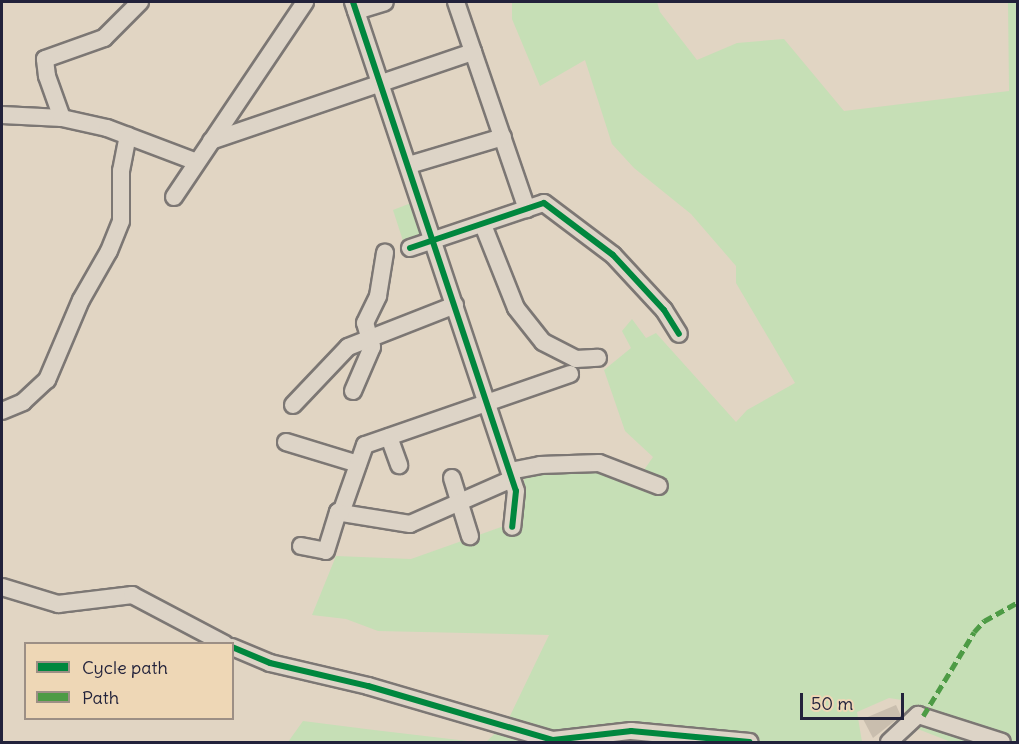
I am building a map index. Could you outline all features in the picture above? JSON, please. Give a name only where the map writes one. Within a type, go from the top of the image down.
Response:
[{"type":"street","points":[[62,118],[47,76],[45,59],[104,38],[140,2]]},
{"type":"street","points":[[174,197],[305,2]]},
{"type":"street","points":[[384,2],[355,7],[435,240],[516,491],[512,527]]},
{"type":"street","points":[[456,2],[527,209]]},
{"type":"street","points":[[211,141],[473,52]]},
{"type":"street","points":[[2,115],[62,118],[128,136],[197,162]]},
{"type":"street","points":[[2,411],[23,402],[47,380],[81,300],[109,251],[122,221],[121,171],[128,136]]},
{"type":"street","points":[[409,165],[503,137]]},
{"type":"street","points":[[410,248],[544,203],[580,228],[646,290],[679,334]]},
{"type":"street","points":[[483,225],[516,308],[543,342],[576,359],[598,358]]},
{"type":"street","points":[[353,391],[372,346],[365,322],[378,296],[385,253]]},
{"type":"street","points":[[293,405],[348,347],[455,305]]},
{"type":"street","points":[[341,513],[365,445],[570,374]]},
{"type":"street","points":[[389,437],[399,465]]},
{"type":"street","points":[[286,442],[358,464]]},
{"type":"street","points":[[301,546],[326,551],[338,512],[410,524],[460,502],[511,475],[540,465],[599,463],[659,486]]},
{"type":"street","points":[[453,478],[470,536]]},
{"type":"street","points":[[2,587],[58,604],[132,595],[221,642]]},
{"type":"street","points":[[234,648],[270,663],[368,687],[553,740],[631,731],[749,742]]},
{"type":"street","points":[[889,742],[918,715],[1002,742]]},
{"type":"green space","points":[[512,2],[657,2],[660,12],[697,60],[737,43],[784,39],[844,111],[1009,91],[1008,2],[1017,2],[1017,742],[951,742],[910,726],[902,700],[889,698],[857,712],[862,742],[486,742],[507,722],[549,635],[378,631],[346,619],[312,615],[336,556],[411,559],[504,526],[517,530],[525,474],[601,471],[659,493],[663,478],[644,470],[653,457],[625,431],[604,370],[631,348],[622,331],[632,319],[646,338],[656,333],[736,422],[747,410],[795,383],[736,283],[736,266],[691,214],[634,168],[612,144],[585,60],[540,86],[512,19]]},
{"type":"green space","points":[[411,203],[422,233],[404,244],[393,210]]},
{"type":"green space","points":[[303,721],[374,730],[476,742],[288,742]]},
{"type":"building","points":[[896,705],[901,716],[873,738],[863,719]]},
{"type":"marked path","points":[[923,716],[974,632],[984,621],[1018,602]]},
{"type":"cycle path","points":[[353,2],[516,491],[512,527]]},
{"type":"cycle path","points":[[410,248],[544,203],[613,255],[664,310],[679,334]]},
{"type":"cycle path","points":[[234,648],[270,663],[368,686],[553,740],[631,731],[749,742]]}]
